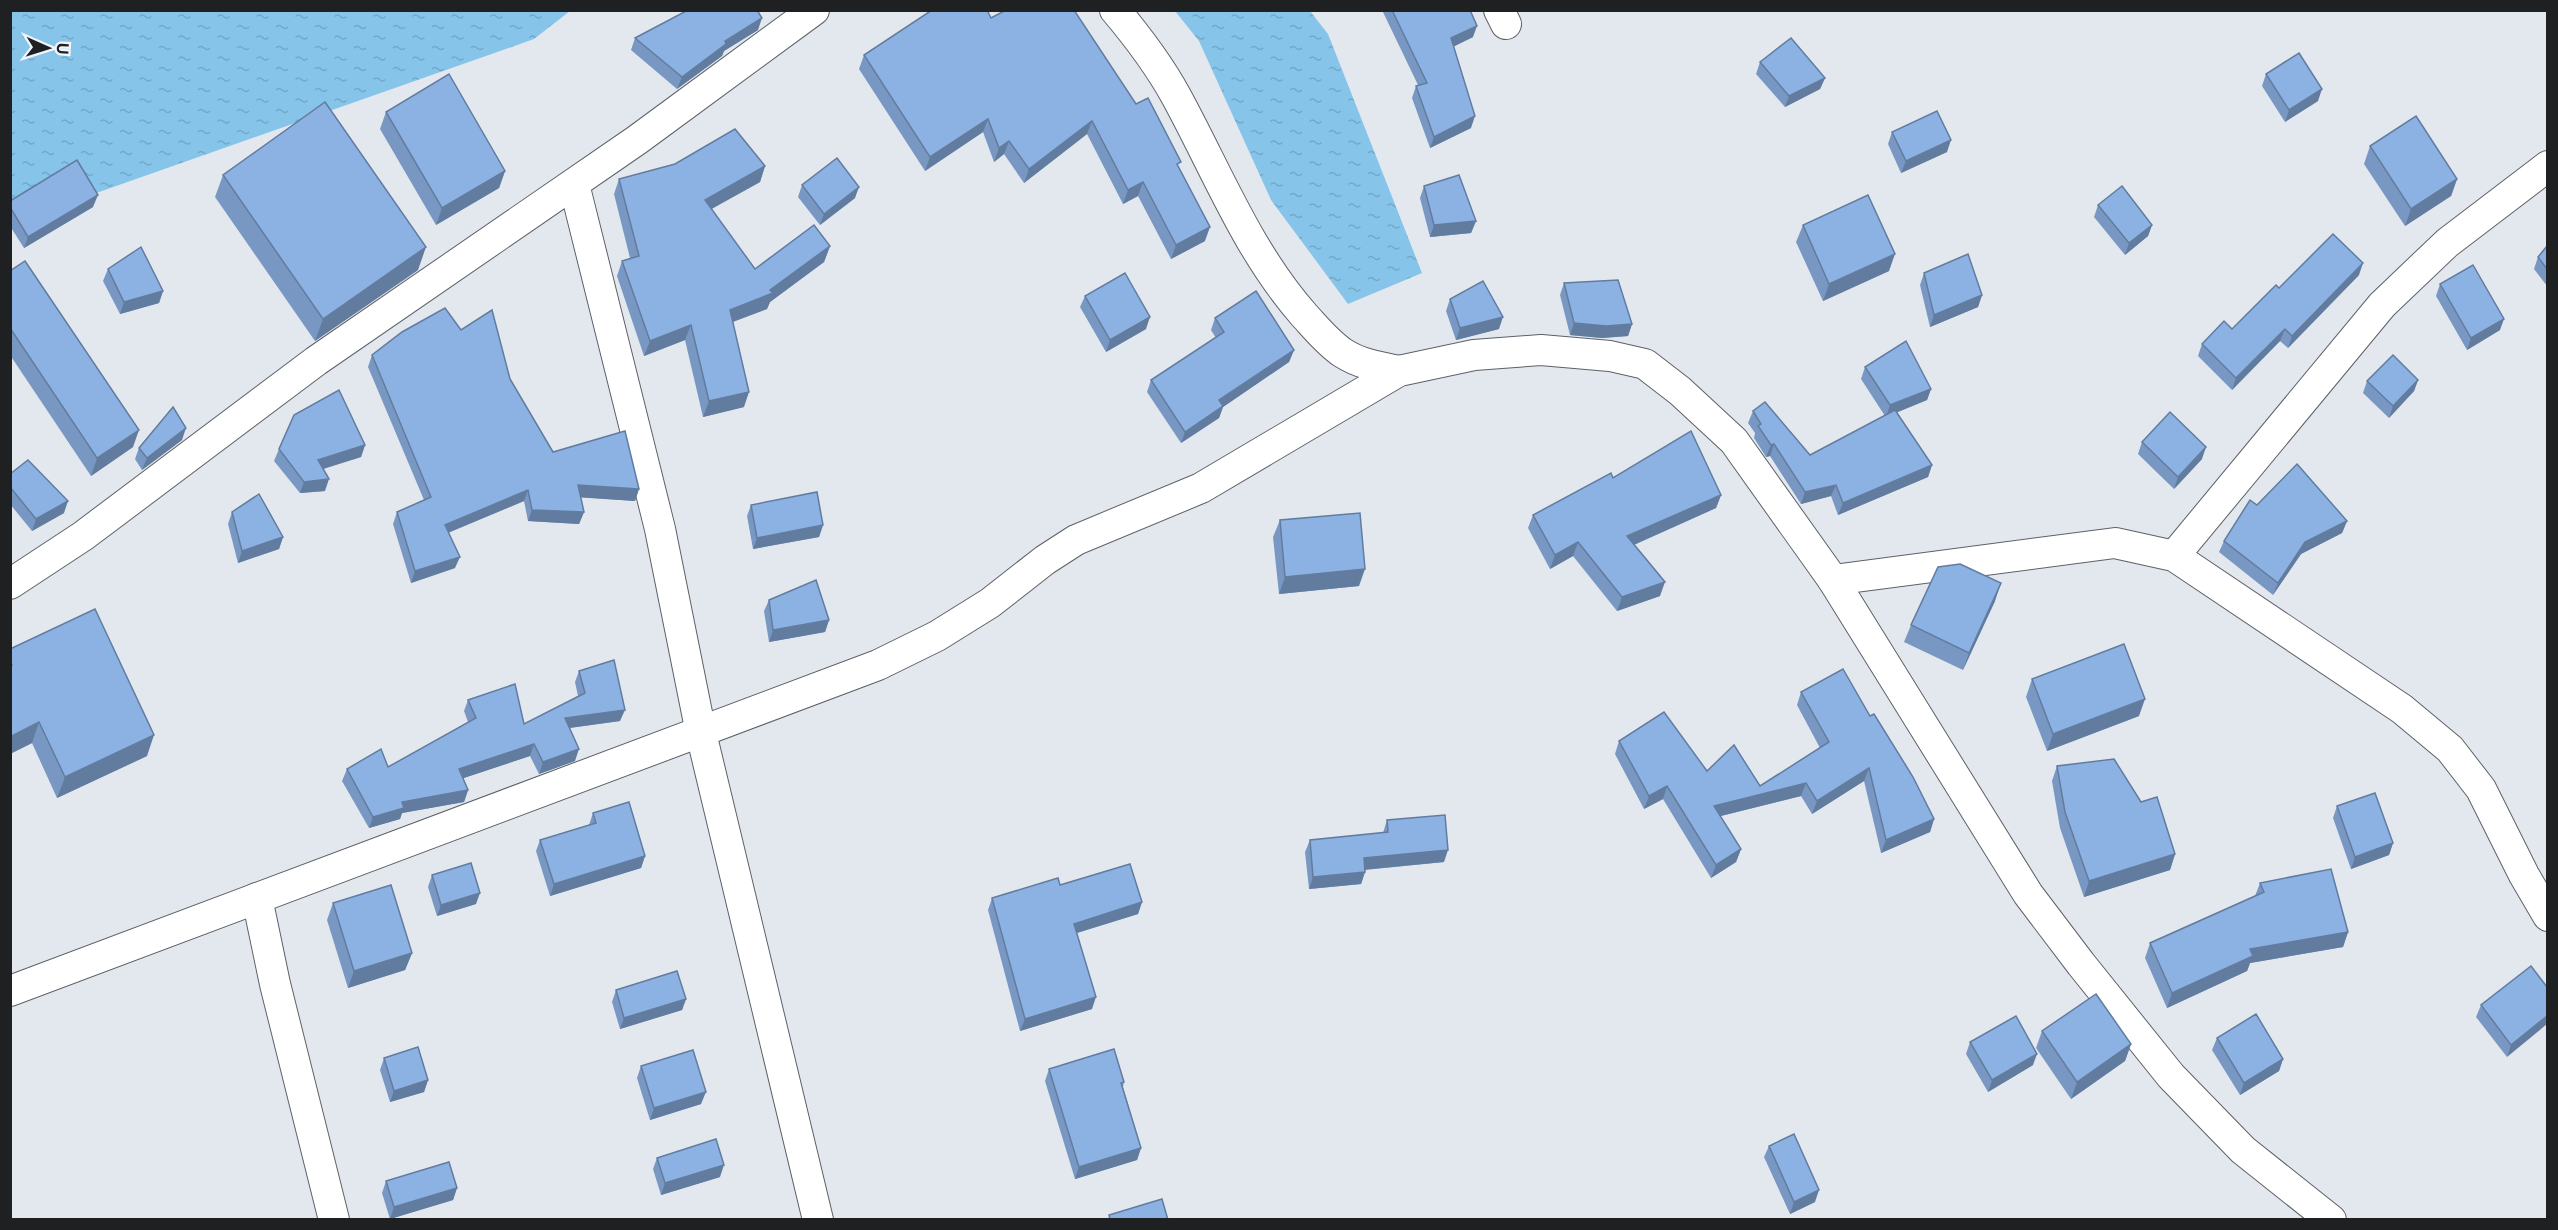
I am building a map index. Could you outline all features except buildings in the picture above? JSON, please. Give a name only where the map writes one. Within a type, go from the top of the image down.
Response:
[{"type":"street","points":[[10,584],[83,536],[316,361],[574,184],[814,10]]},
{"type":"street","points":[[1115,10],[1175,93],[1240,223],[1268,269],[1293,302],[1330,343],[1345,354],[1368,365],[1399,371]]},
{"type":"street","points":[[2174,556],[2382,305],[2447,243],[2547,166]]},
{"type":"street","points":[[574,184],[660,529],[701,733],[818,1220]]},
{"type":"street","points":[[10,991],[878,665],[937,636],[990,603],[1045,560],[1076,540],[1201,488],[1399,371],[1474,355],[1541,350],[1610,356],[1645,364],[1680,391],[1734,441],[1833,579],[2028,894],[2080,964],[2171,1076],[2235,1142],[2331,1220]]},
{"type":"street","points":[[1833,579],[2115,543],[2174,556],[2402,709],[2450,749],[2481,789],[2523,875],[2547,916]]},
{"type":"street","points":[[257,898],[275,984],[334,1220]]},
{"type":"water","points":[[10,11],[570,11],[534,39],[11,223]]},
{"type":"water","points":[[1175,11],[1310,11],[1328,34],[1422,273],[1348,304],[1271,200],[1199,41]]}]
